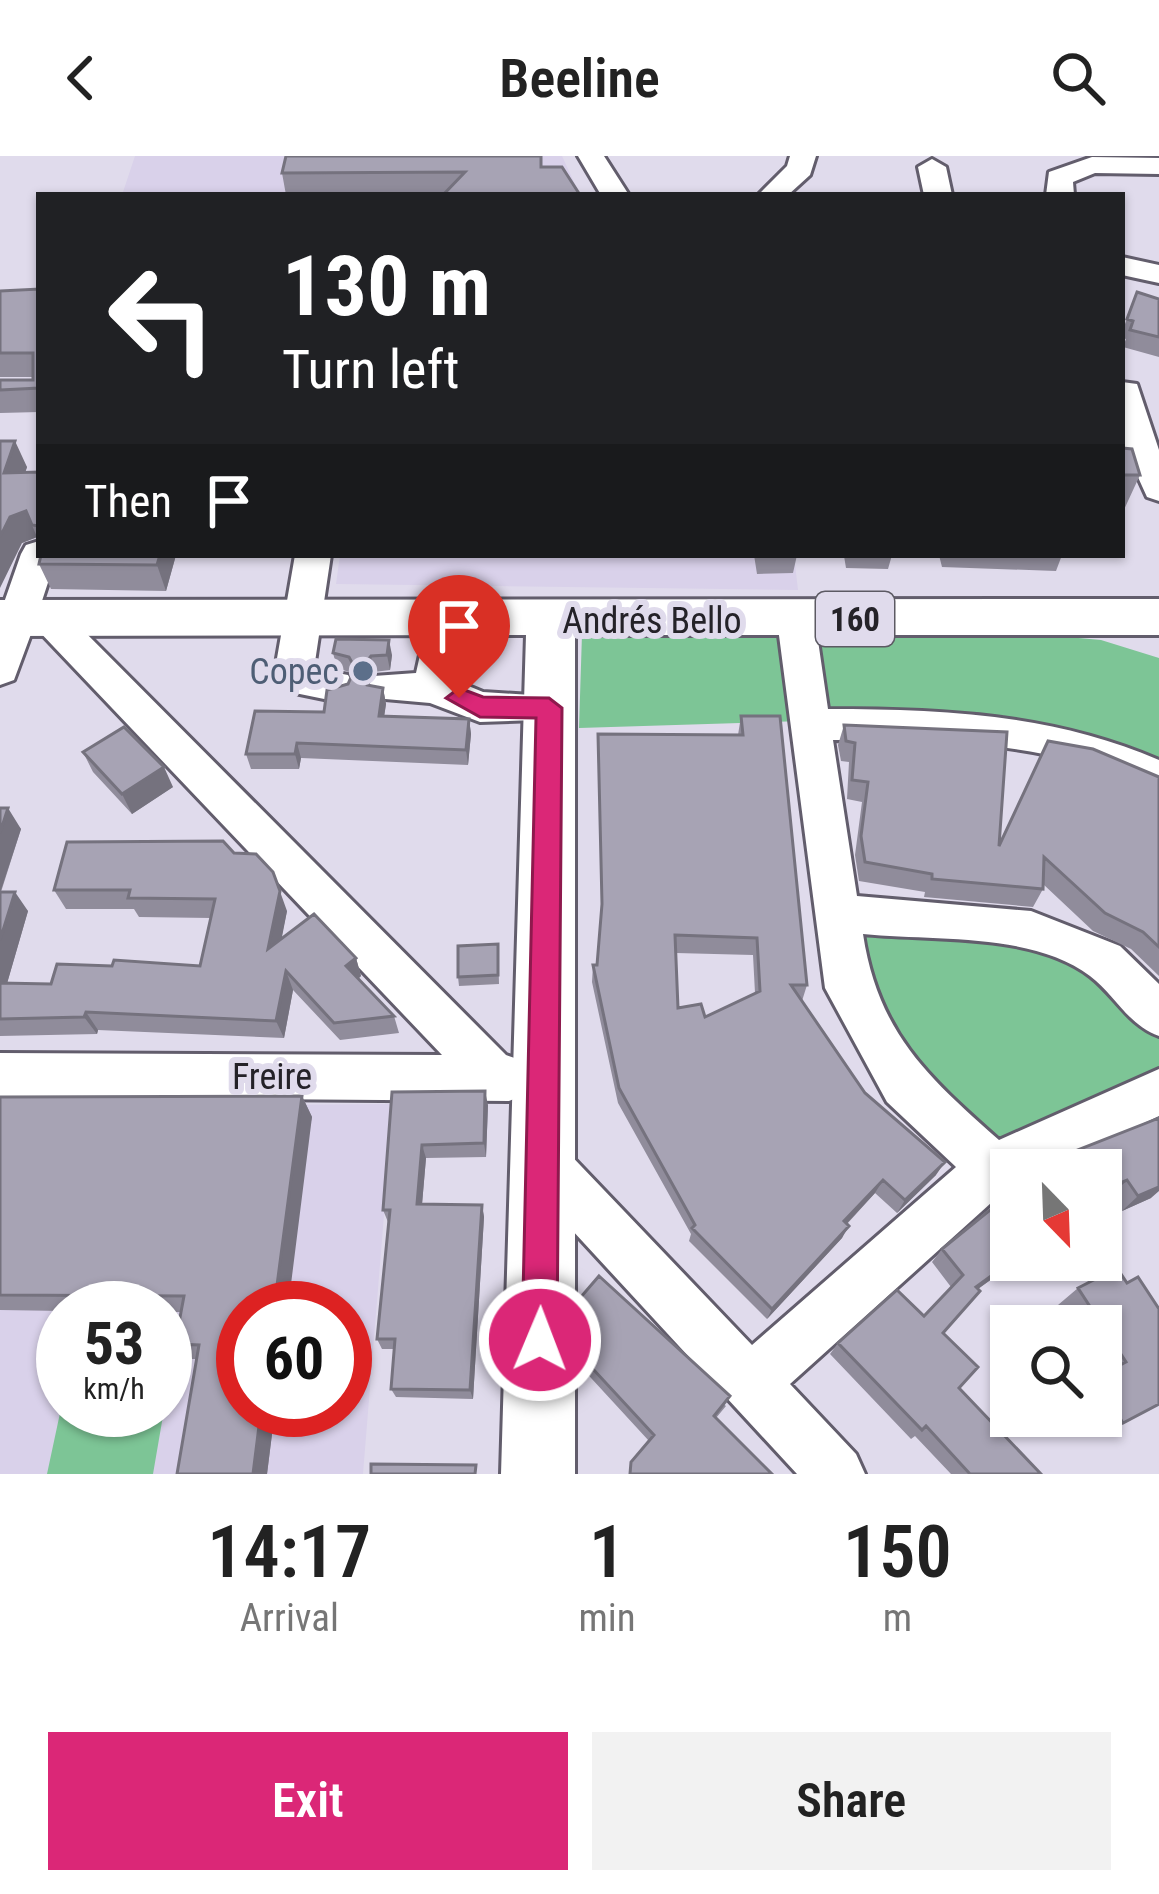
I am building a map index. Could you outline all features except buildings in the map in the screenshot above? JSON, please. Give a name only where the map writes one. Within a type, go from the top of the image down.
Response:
[{"type":"main road","name":"Andrés Bello","points":[[22,618],[1155,621]]},
{"type":"main road","points":[[538,1474],[542,1161],[520,1078],[549,708],[551,620]]},
{"type":"street","points":[[591,156],[613,192]]},
{"type":"street","points":[[775,192],[800,169],[803,156]]},
{"type":"street","points":[[1060,192],[1059,178],[1076,168],[1159,166]]},
{"type":"street","points":[[1125,267],[1159,274]]},
{"type":"street","points":[[1132,390],[1126,412],[1144,474]]},
{"type":"street","points":[[0,670],[22,618],[38,558]]},
{"type":"street","points":[[312,558],[295,664],[308,682],[334,686]]},
{"type":"street","points":[[22,618],[520,1078]]},
{"type":"street","points":[[433,688],[443,620]]},
{"type":"street","points":[[796,620],[848,988],[904,1086],[990,1165]]},
{"type":"street","points":[[388,687],[433,688],[480,707],[549,708]]},
{"type":"street","points":[[808,724],[974,725],[1038,734],[1098,751],[1159,778]]},
{"type":"street","points":[[837,913],[1031,930],[1104,960],[1159,1015]]},
{"type":"street","name":"Freire","points":[[0,1075],[520,1078]]},
{"type":"street","points":[[1034,1149],[1159,1092]]},
{"type":"street","points":[[542,1161],[836,1474]]},
{"type":"street","points":[[751,1383],[990,1171]]},
{"type":"shaded area","points":[[135,156],[562,156],[579,192],[123,192]]},
{"type":"shaded area","points":[[340,558],[794,558],[798,590],[336,584]]},
{"type":"shaded area","points":[[393,1104],[372,1363],[372,1281],[216,1281],[216,1437],[366,1437],[363,1474],[0,1474],[0,1107]]},
{"type":"green space","points":[[582,634],[1034,634],[1101,640],[1159,658],[1159,769],[1074,731],[1000,715],[579,728]]},
{"type":"green space","points":[[846,924],[1054,944],[1159,1030],[1159,1069],[989,1143],[903,1065]]},
{"type":"green space","points":[[55,1437],[159,1437],[153,1474],[47,1474]]},
{"type":"place","name":"Copec","points":[[363,671]]},
{"type":"route","points":[[459,698],[480,707],[549,708],[540,1340]]}]
